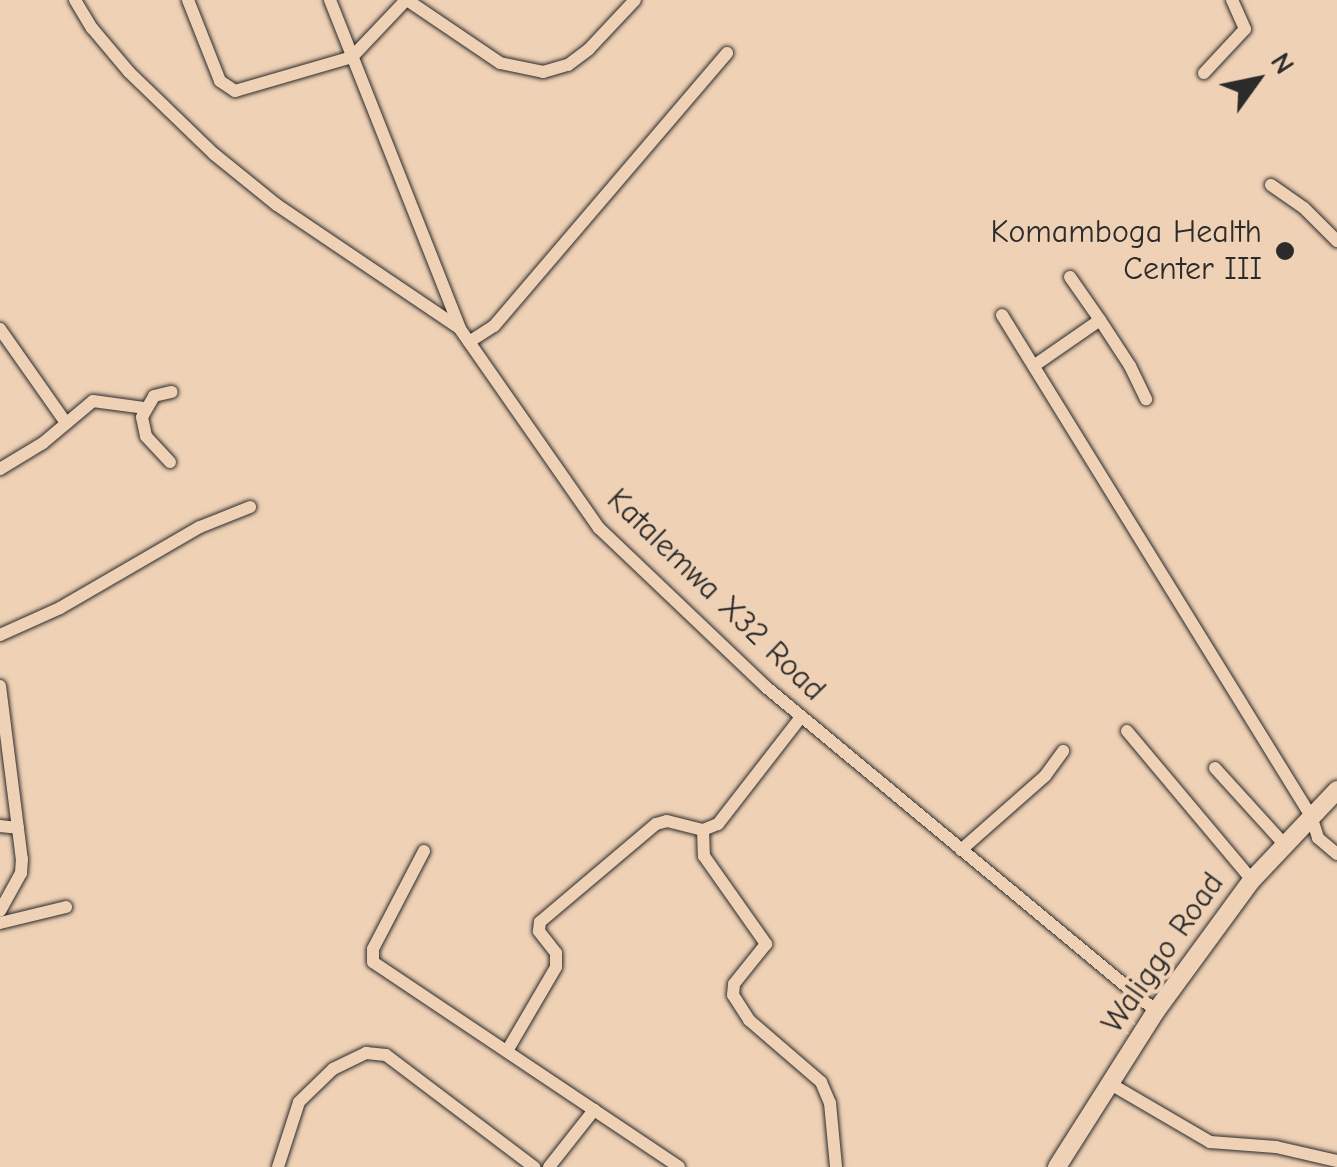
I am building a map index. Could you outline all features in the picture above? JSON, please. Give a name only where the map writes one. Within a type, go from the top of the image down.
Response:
[{"type":"street","points":[[75,0],[128,72],[214,154],[276,205],[460,329]]},
{"type":"street","points":[[188,0],[220,81],[235,91],[352,57],[407,0],[490,57],[519,70],[543,72],[568,65],[589,49],[635,0]]},
{"type":"street","name":"Katalemwa X32 Road","points":[[330,0],[460,329],[598,528],[801,717],[1156,1011]]},
{"type":"street","points":[[1204,73],[1245,29],[1232,0]]},
{"type":"street","points":[[469,342],[494,326],[726,53]]},
{"type":"street","points":[[1271,185],[1304,208],[1337,241]]},
{"type":"street","points":[[1070,276],[1130,366],[1146,400]]},
{"type":"street","points":[[1002,315],[1310,816],[1318,838],[1337,854]]},
{"type":"street","points":[[1035,366],[1100,320]]},
{"type":"street","points":[[0,329],[66,423]]},
{"type":"street","points":[[170,462],[146,436],[144,408],[154,396],[172,392]]},
{"type":"street","points":[[0,469],[102,399],[144,408]]},
{"type":"street","points":[[0,635],[60,608],[200,527],[250,507]]},
{"type":"street","points":[[0,686],[22,866],[0,912]]},
{"type":"street","points":[[506,1051],[556,967],[556,953],[539,931],[540,922],[656,824],[667,822],[702,830],[718,824],[801,717]]},
{"type":"street","points":[[1127,731],[1252,880]]},
{"type":"street","points":[[960,850],[1045,776],[1063,750]]},
{"type":"street","points":[[1215,768],[1283,844]]},
{"type":"street","name":"Waliggo Road","points":[[1057,1167],[1156,1011],[1252,880],[1337,790]]},
{"type":"street","points":[[0,826],[18,828]]},
{"type":"street","points":[[702,830],[709,865],[766,944],[734,984],[733,995],[750,1020],[821,1082],[830,1103],[836,1167]]},
{"type":"street","points":[[424,850],[370,958],[679,1167]]},
{"type":"street","points":[[0,923],[66,907]]},
{"type":"street","points":[[278,1167],[299,1102],[334,1069],[366,1053],[386,1055],[534,1167]]},
{"type":"street","points":[[1109,1082],[1210,1142],[1276,1146],[1337,1162]]},
{"type":"street","points":[[550,1167],[594,1110]]},
{"type":"place","name":"Komamboga Health Center III","points":[[1285,251]]}]
